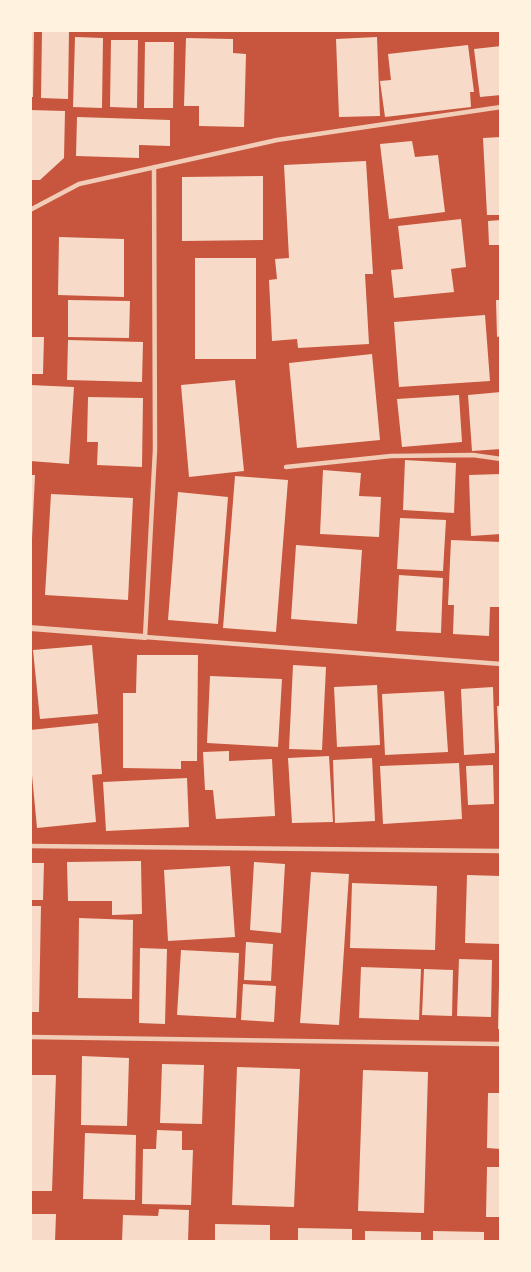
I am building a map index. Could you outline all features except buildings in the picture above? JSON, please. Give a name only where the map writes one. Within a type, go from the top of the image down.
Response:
[{"type":"street","points":[[30,628],[145,637]]},
{"type":"lane","points":[[30,210],[79,184],[277,140],[501,107]]},
{"type":"lane","points":[[154,167],[155,450],[145,637],[501,664]]},
{"type":"lane","points":[[286,467],[391,456],[473,455],[501,459]]},
{"type":"lane","points":[[30,846],[501,851]]},
{"type":"lane","points":[[30,1037],[501,1044]]}]
